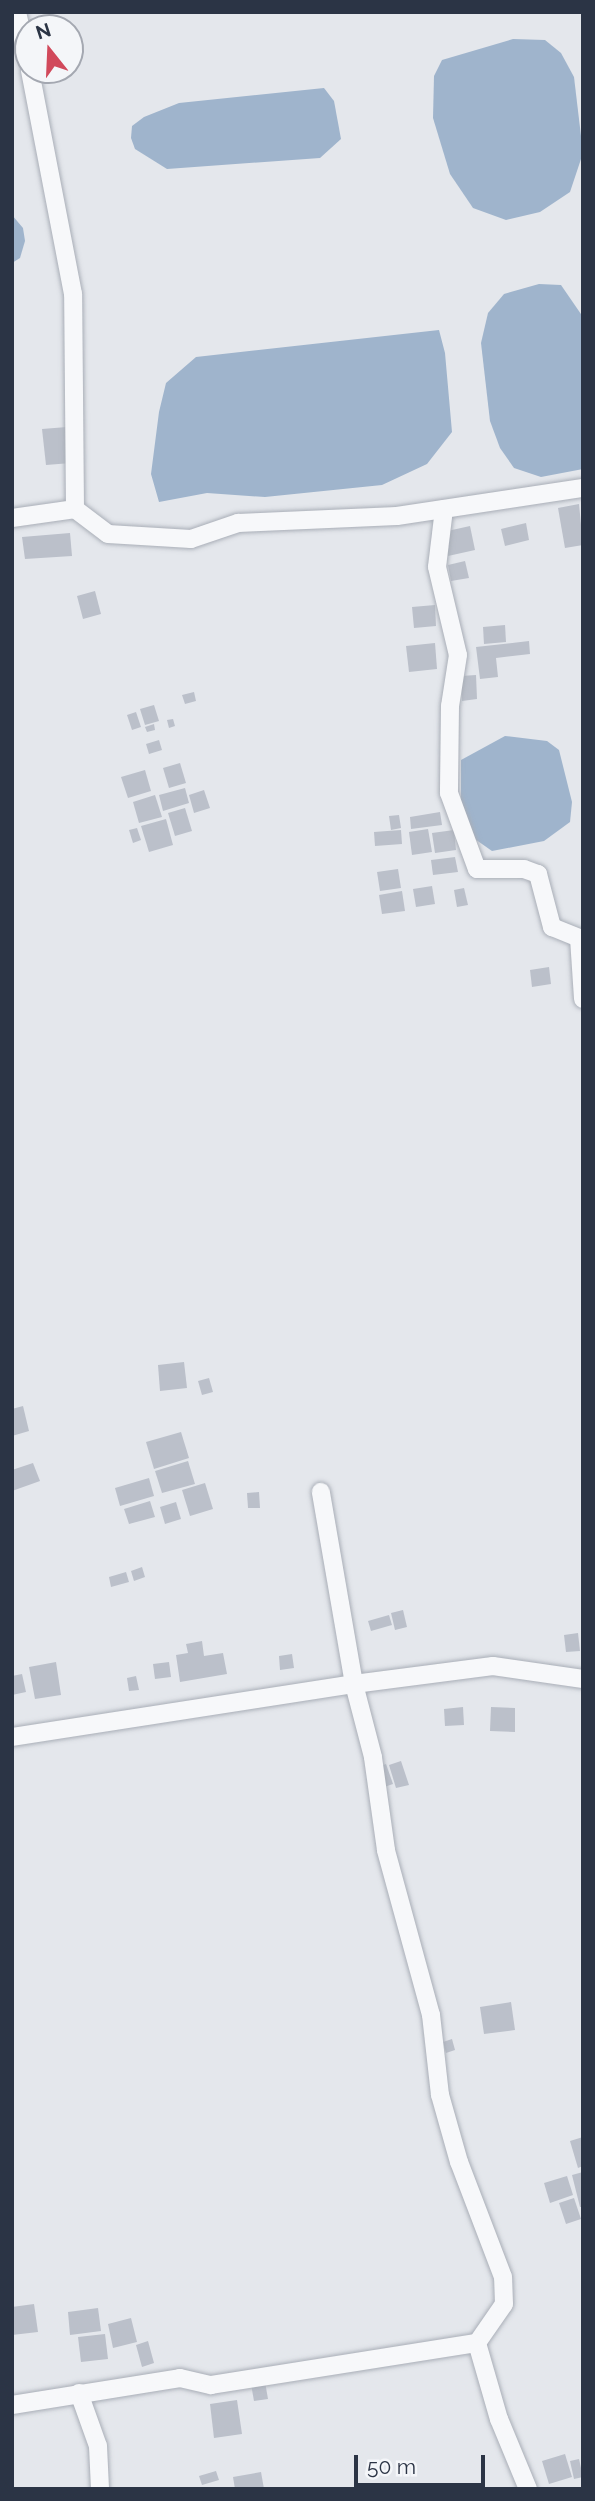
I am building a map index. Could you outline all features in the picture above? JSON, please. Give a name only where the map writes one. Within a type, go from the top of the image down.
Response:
[{"type":"street","points":[[33,84],[73,294],[75,509]]},
{"type":"street","points":[[12,518],[75,509],[108,534],[191,539],[238,523],[444,509],[583,488]]},
{"type":"street","points":[[444,509],[437,567],[458,655],[450,706],[449,793],[477,869],[524,869],[538,874],[552,927],[579,938],[583,999]]},
{"type":"street","points":[[12,2406],[180,2378],[211,2385],[477,2343],[504,2304],[503,2277],[459,2162],[440,2095],[430,2015],[386,1850],[373,1757],[354,1684],[321,1492]]},
{"type":"street","points":[[12,1737],[354,1684],[493,1666],[583,1679]]},
{"type":"street","points":[[477,2343],[499,2419],[528,2489]]},
{"type":"street","points":[[79,2393],[98,2446],[100,2489]]},
{"type":"water","points":[[513,39],[545,40],[561,53],[574,77],[583,153],[570,192],[540,212],[506,220],[473,208],[450,174],[433,118],[434,76],[442,60]]},
{"type":"water","points":[[324,88],[334,101],[341,139],[320,158],[167,169],[135,149],[131,138],[132,126],[144,117],[179,103]]},
{"type":"water","points":[[12,215],[23,228],[25,241],[20,258],[12,263]]},
{"type":"water","points":[[539,284],[561,285],[583,317],[583,469],[541,477],[514,468],[500,448],[490,421],[481,343],[488,313],[504,294]]},
{"type":"water","points":[[439,330],[445,353],[452,432],[427,464],[382,485],[265,497],[207,493],[159,502],[151,474],[159,412],[166,383],[196,357]]},
{"type":"water","points":[[505,736],[547,741],[559,750],[572,802],[570,822],[544,841],[492,851],[472,837],[461,807],[461,760]]},
{"type":"building","points":[[67,427],[71,463],[46,465],[42,429]]},
{"type":"building","points":[[579,504],[583,545],[565,548],[558,508]]},
{"type":"building","points":[[526,523],[529,540],[505,546],[501,529]]},
{"type":"building","points":[[470,526],[475,550],[448,556],[443,532]]},
{"type":"building","points":[[70,533],[72,556],[25,559],[22,537]]},
{"type":"building","points":[[465,561],[469,578],[451,581],[448,565]]},
{"type":"building","points":[[95,591],[101,614],[83,619],[77,596]]},
{"type":"building","points":[[435,605],[436,626],[414,628],[412,607]]},
{"type":"building","points":[[505,625],[506,642],[484,644],[483,627]]},
{"type":"building","points":[[529,641],[530,654],[496,658],[498,677],[480,679],[476,647]]},
{"type":"building","points":[[435,643],[437,669],[409,672],[406,646]]},
{"type":"building","points":[[476,675],[477,699],[462,701],[461,676]]},
{"type":"building","points":[[194,692],[196,701],[185,704],[182,695]]},
{"type":"building","points":[[154,705],[159,721],[145,725],[140,709]]},
{"type":"building","points":[[136,712],[141,727],[132,730],[127,715]]},
{"type":"building","points":[[173,719],[175,726],[169,728],[167,720]]},
{"type":"building","points":[[154,724],[155,730],[147,732],[145,727]]},
{"type":"building","points":[[159,740],[162,750],[149,754],[146,744]]},
{"type":"building","points":[[180,763],[186,783],[169,788],[163,768]]},
{"type":"building","points":[[145,770],[151,791],[128,798],[121,777]]},
{"type":"building","points":[[185,788],[189,803],[163,811],[159,795]]},
{"type":"building","points":[[204,790],[210,808],[194,813],[189,795]]},
{"type":"building","points":[[155,795],[162,817],[139,823],[133,802]]},
{"type":"building","points":[[185,808],[192,831],[175,836],[168,813]]},
{"type":"building","points":[[440,812],[442,825],[411,829],[410,817]]},
{"type":"building","points":[[399,815],[401,828],[391,830],[389,816]]},
{"type":"building","points":[[166,819],[173,845],[149,852],[141,826]]},
{"type":"building","points":[[137,828],[141,840],[133,843],[129,830]]},
{"type":"building","points":[[428,829],[432,852],[412,855],[409,832]]},
{"type":"building","points":[[401,830],[402,844],[375,846],[374,832]]},
{"type":"building","points":[[454,830],[456,850],[435,853],[432,833]]},
{"type":"building","points":[[455,857],[458,872],[433,875],[431,860]]},
{"type":"building","points":[[398,869],[401,888],[380,891],[377,872]]},
{"type":"building","points":[[432,886],[435,904],[416,907],[413,889]]},
{"type":"building","points":[[464,888],[468,905],[457,907],[454,890]]},
{"type":"building","points":[[402,891],[405,911],[382,914],[379,895]]},
{"type":"building","points":[[549,967],[551,984],[532,987],[530,970]]},
{"type":"building","points":[[184,1362],[187,1388],[160,1391],[158,1365]]},
{"type":"building","points":[[209,1378],[213,1392],[202,1395],[198,1381]]},
{"type":"building","points":[[23,1406],[29,1431],[12,1436],[12,1409]]},
{"type":"building","points":[[181,1432],[189,1458],[154,1469],[146,1442]]},
{"type":"building","points":[[188,1461],[195,1484],[162,1493],[155,1471]]},
{"type":"building","points":[[33,1463],[40,1481],[12,1491],[12,1470]]},
{"type":"building","points":[[149,1478],[154,1496],[120,1506],[115,1488]]},
{"type":"building","points":[[205,1483],[213,1509],[190,1516],[182,1490]]},
{"type":"building","points":[[259,1492],[260,1508],[248,1508],[247,1493]]},
{"type":"building","points":[[150,1501],[155,1517],[129,1524],[124,1509]]},
{"type":"building","points":[[176,1502],[181,1519],[165,1524],[160,1507]]},
{"type":"building","points":[[142,1567],[145,1577],[134,1581],[131,1571]]},
{"type":"building","points":[[126,1572],[129,1582],[111,1587],[109,1577]]},
{"type":"building","points":[[403,1610],[407,1627],[395,1630],[391,1613]]},
{"type":"building","points":[[389,1615],[392,1625],[371,1631],[368,1621]]},
{"type":"building","points":[[578,1633],[580,1651],[566,1652],[564,1635]]},
{"type":"building","points":[[202,1641],[204,1656],[223,1653],[227,1674],[180,1682],[176,1655],[188,1653],[186,1644]]},
{"type":"building","points":[[292,1654],[294,1668],[280,1670],[279,1656]]},
{"type":"building","points":[[56,1662],[61,1695],[35,1699],[29,1667]]},
{"type":"building","points":[[169,1662],[171,1677],[155,1679],[153,1664]]},
{"type":"building","points":[[22,1674],[26,1692],[12,1695],[12,1676]]},
{"type":"building","points":[[136,1676],[139,1690],[129,1691],[127,1678]]},
{"type":"building","points":[[463,1707],[464,1725],[445,1726],[444,1709]]},
{"type":"building","points":[[491,1707],[515,1708],[515,1732],[490,1731]]},
{"type":"building","points":[[401,1761],[409,1785],[396,1788],[389,1765]]},
{"type":"building","points":[[386,1764],[393,1784],[384,1787],[378,1767]]},
{"type":"building","points":[[511,2002],[515,2030],[484,2034],[480,2007]]},
{"type":"building","points":[[452,2039],[455,2050],[446,2053],[443,2042]]},
{"type":"building","points":[[583,2137],[583,2166],[578,2168],[570,2141]]},
{"type":"building","points":[[583,2172],[583,2207],[580,2207],[572,2175]]},
{"type":"building","points":[[567,2176],[573,2195],[550,2203],[544,2183]]},
{"type":"building","points":[[574,2198],[581,2219],[566,2224],[559,2203]]},
{"type":"building","points":[[34,2304],[38,2332],[12,2335],[12,2307]]},
{"type":"building","points":[[98,2308],[101,2331],[70,2335],[68,2312]]},
{"type":"building","points":[[131,2318],[137,2342],[113,2348],[108,2324]]},
{"type":"building","points":[[105,2334],[108,2359],[81,2362],[78,2337]]},
{"type":"building","points":[[148,2341],[154,2363],[142,2367],[136,2345]]},
{"type":"building","points":[[265,2382],[268,2399],[254,2401],[251,2384]]},
{"type":"building","points":[[237,2400],[242,2434],[214,2438],[210,2404]]},
{"type":"building","points":[[565,2454],[572,2477],[549,2484],[542,2461]]},
{"type":"building","points":[[579,2459],[583,2477],[574,2479],[570,2461]]},
{"type":"building","points":[[216,2471],[219,2480],[202,2485],[199,2476]]},
{"type":"building","points":[[261,2472],[264,2489],[235,2489],[233,2477]]}]
